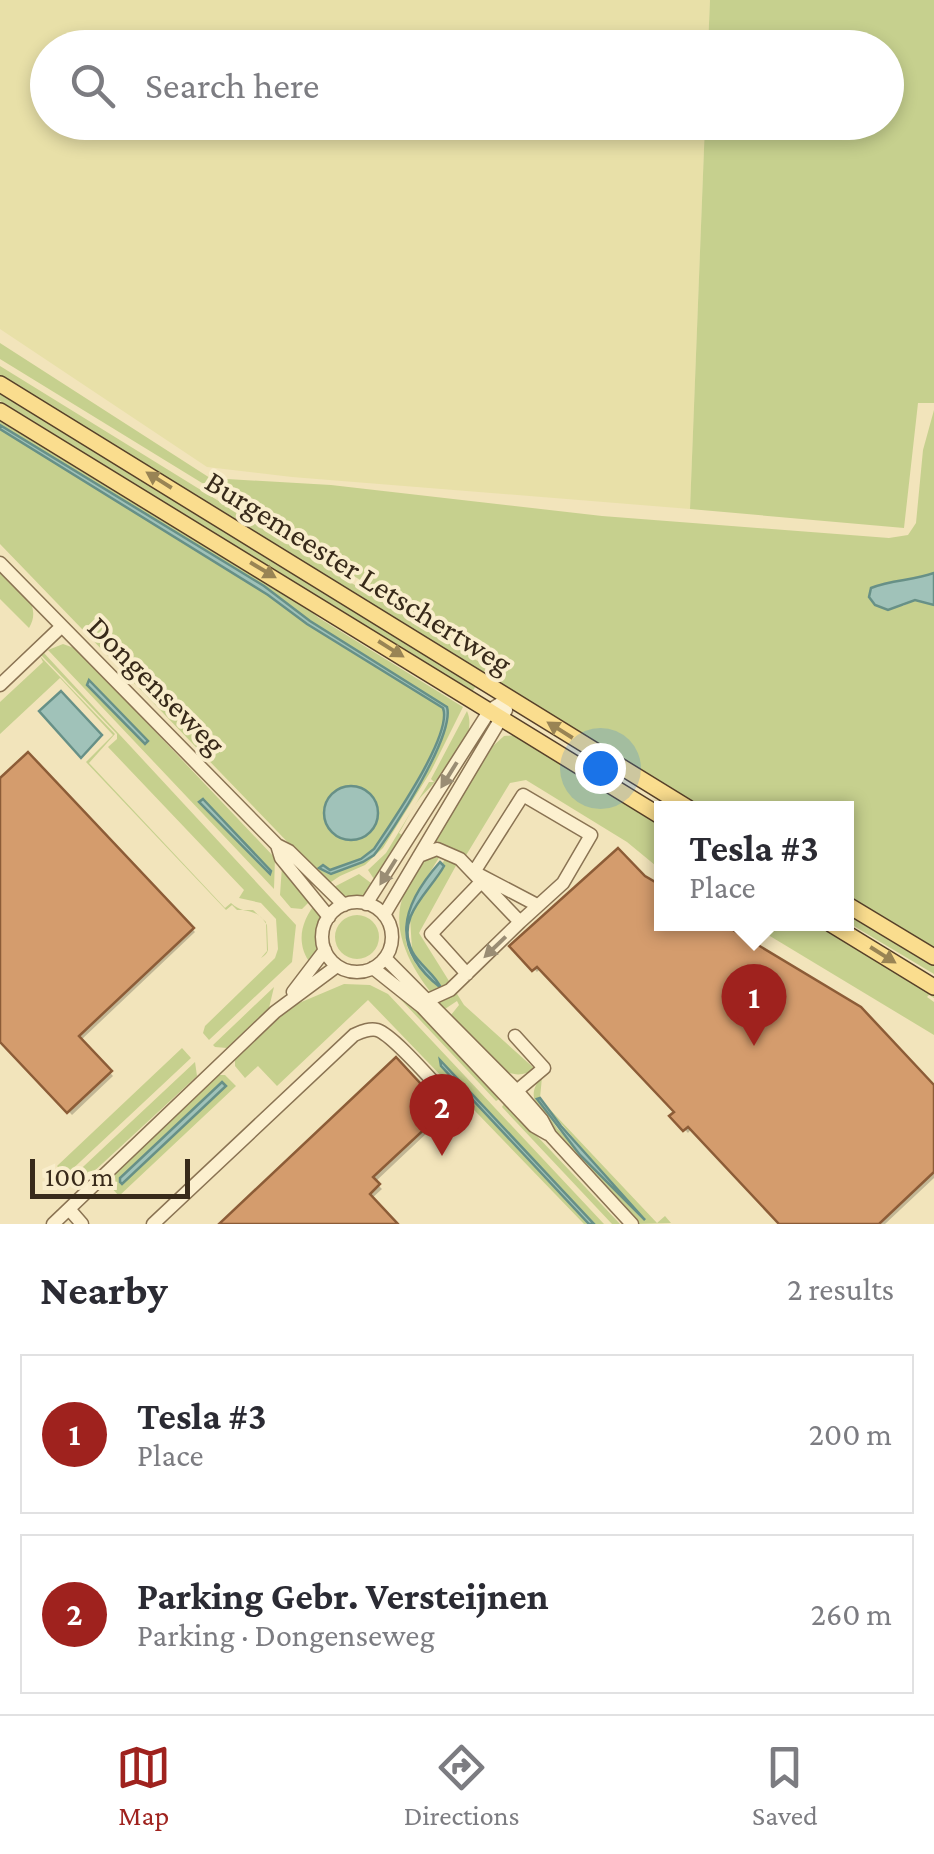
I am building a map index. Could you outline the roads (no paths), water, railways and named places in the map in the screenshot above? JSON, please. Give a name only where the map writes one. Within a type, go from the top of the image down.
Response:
[{"type":"main road","name":"Burgemeester Letschertweg","points":[[0,384],[677,801]]},
{"type":"main road","name":"Burgemeester Letschertweg","points":[[0,410],[654,812]]},
{"type":"main road","points":[[854,909],[934,957]]},
{"type":"main road","points":[[842,931],[934,987]]},
{"type":"street","name":"Dongenseweg","points":[[0,562],[277,845],[289,851],[344,905]]},
{"type":"street","points":[[0,684],[61,627]]},
{"type":"street","points":[[366,904],[509,698]]},
{"type":"street","points":[[384,915],[497,714]]},
{"type":"street","points":[[428,1000],[443,996],[467,974],[536,905],[563,883],[591,835],[523,795],[478,876],[431,934],[467,974]]},
{"type":"street","name":"Dongenseweg","points":[[277,845],[281,858],[328,917]]},
{"type":"street","points":[[419,856],[444,850],[478,876],[520,922]]},
{"type":"street","points":[[478,876],[536,905]]},
{"type":"street","points":[[366,904],[384,915],[392,941],[385,958],[372,968],[350,972],[336,966],[324,950],[322,937],[328,917],[344,905],[366,904]]},
{"type":"street","points":[[289,999],[324,950]]},
{"type":"street","points":[[385,958],[512,1094],[534,1126],[550,1135],[632,1224]]},
{"type":"street","points":[[54,1224],[289,999],[336,966]]},
{"type":"street","points":[[372,968],[422,1007],[512,1094]]},
{"type":"street","points":[[153,1224],[354,1035],[366,1030],[379,1030],[393,1041],[462,1112],[456,1124]]},
{"type":"street","points":[[512,1094],[544,1068],[515,1036]]},
{"type":"street","points":[[69,1209],[82,1224]]},
{"type":"water","points":[[0,425],[264,586],[310,621],[447,707],[442,739],[432,760],[374,855],[331,874],[319,868],[323,865],[330,870],[361,859],[374,849],[430,758],[444,721],[443,708],[0,429]]},
{"type":"water","points":[[934,573],[934,605],[915,600],[888,610],[875,605],[869,597],[871,588]]},
{"type":"water","points":[[89,680],[148,741],[145,744],[87,685]]},
{"type":"water","points":[[61,691],[102,735],[81,758],[39,711]]},
{"type":"water","points":[[351,786],[370,794],[378,813],[370,832],[351,840],[332,832],[324,813],[332,794]]},
{"type":"water","points":[[203,799],[271,871],[270,874],[199,802]]},
{"type":"water","points":[[440,862],[444,866],[411,916],[408,938],[415,956],[441,988],[414,958],[408,942],[406,927],[416,895]]},
{"type":"water","points":[[440,1060],[594,1224],[589,1224],[441,1066]]},
{"type":"water","points":[[222,1082],[226,1086],[120,1182],[120,1178]]},
{"type":"water","points":[[537,1099],[645,1220],[580,1155]]},
{"type":"place","name":"Tesla #3","points":[[754,1046]]},
{"type":"place","name":"Parking Gebr. Versteijnen","points":[[442,1156]]}]
